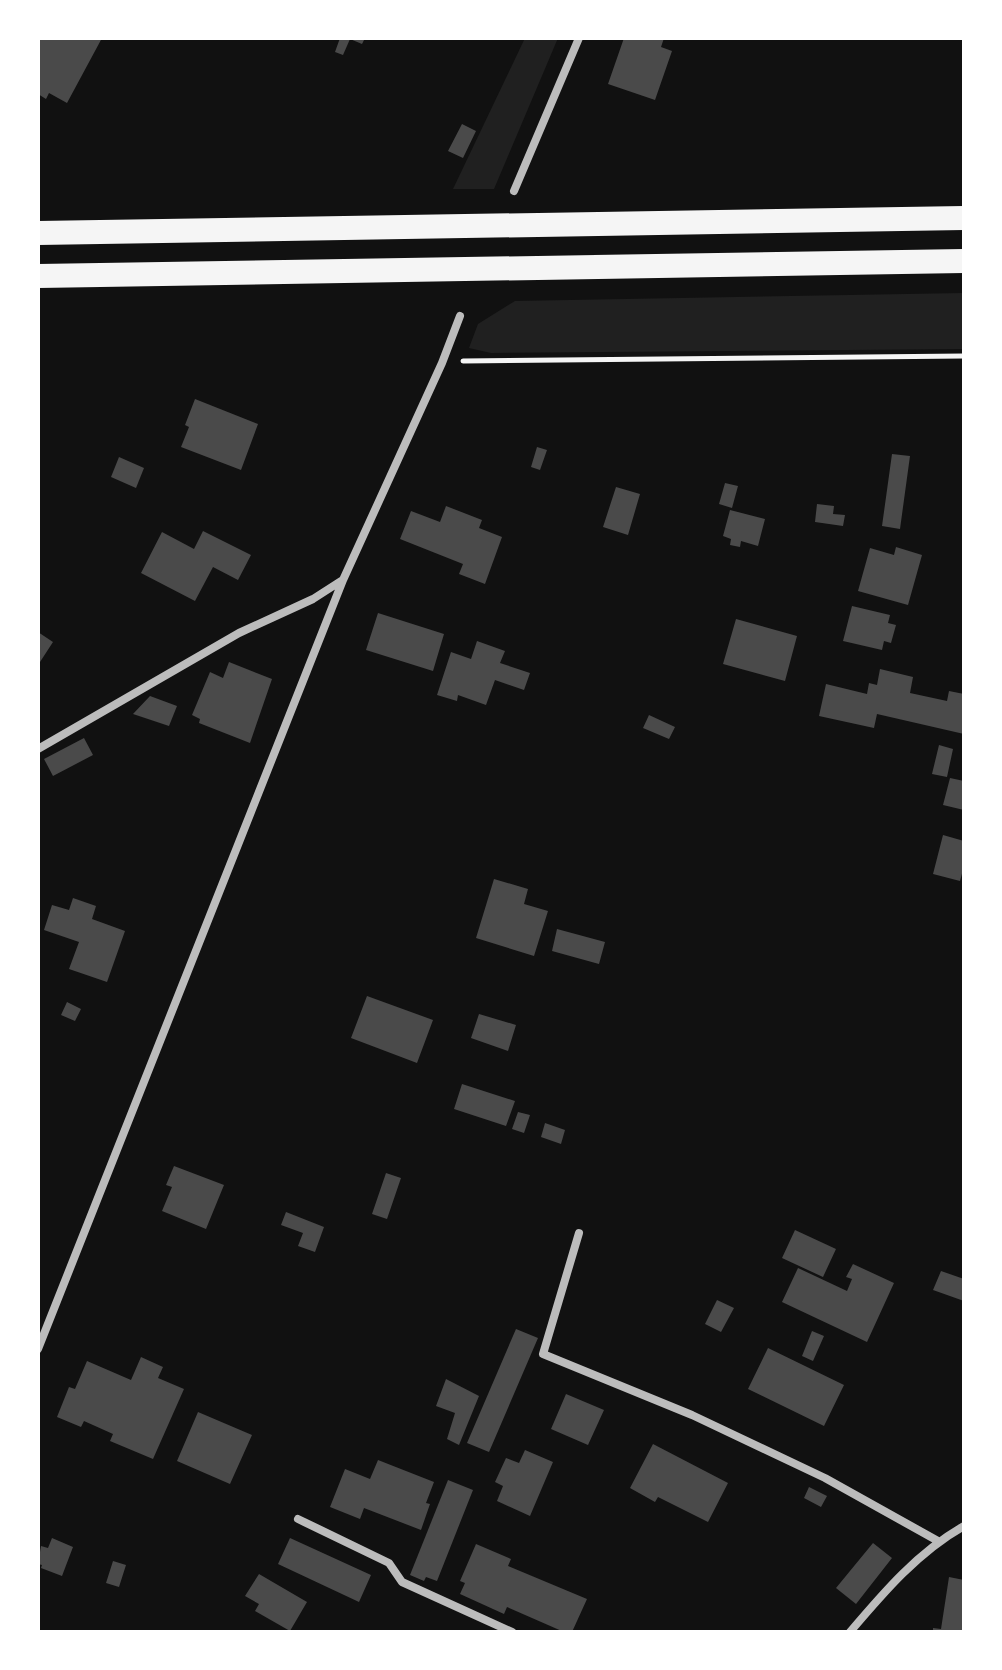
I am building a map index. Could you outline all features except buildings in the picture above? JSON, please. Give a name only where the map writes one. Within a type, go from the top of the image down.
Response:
[{"type":"highway","points":[[38,233],[964,218]]},
{"type":"highway","points":[[38,276],[964,261]]},
{"type":"street","points":[[514,191],[579,38]]},
{"type":"street","points":[[38,1349],[343,580],[442,363],[460,316]]},
{"type":"street","points":[[38,749],[239,633],[313,599],[343,580]]},
{"type":"street","points":[[579,1233],[543,1354],[705,1421],[825,1478],[938,1541]]},
{"type":"street","points":[[298,1519],[389,1563],[402,1582],[512,1632]]},
{"type":"street","points":[[850,1632],[882,1593],[938,1541],[964,1526]]},
{"type":"path","points":[[442,363],[964,356]]},
{"type":"shaded area","points":[[525,38],[558,38],[494,189],[453,189]]},
{"type":"shaded area","points":[[964,293],[964,349],[491,353],[469,348],[478,324],[515,301]]}]
